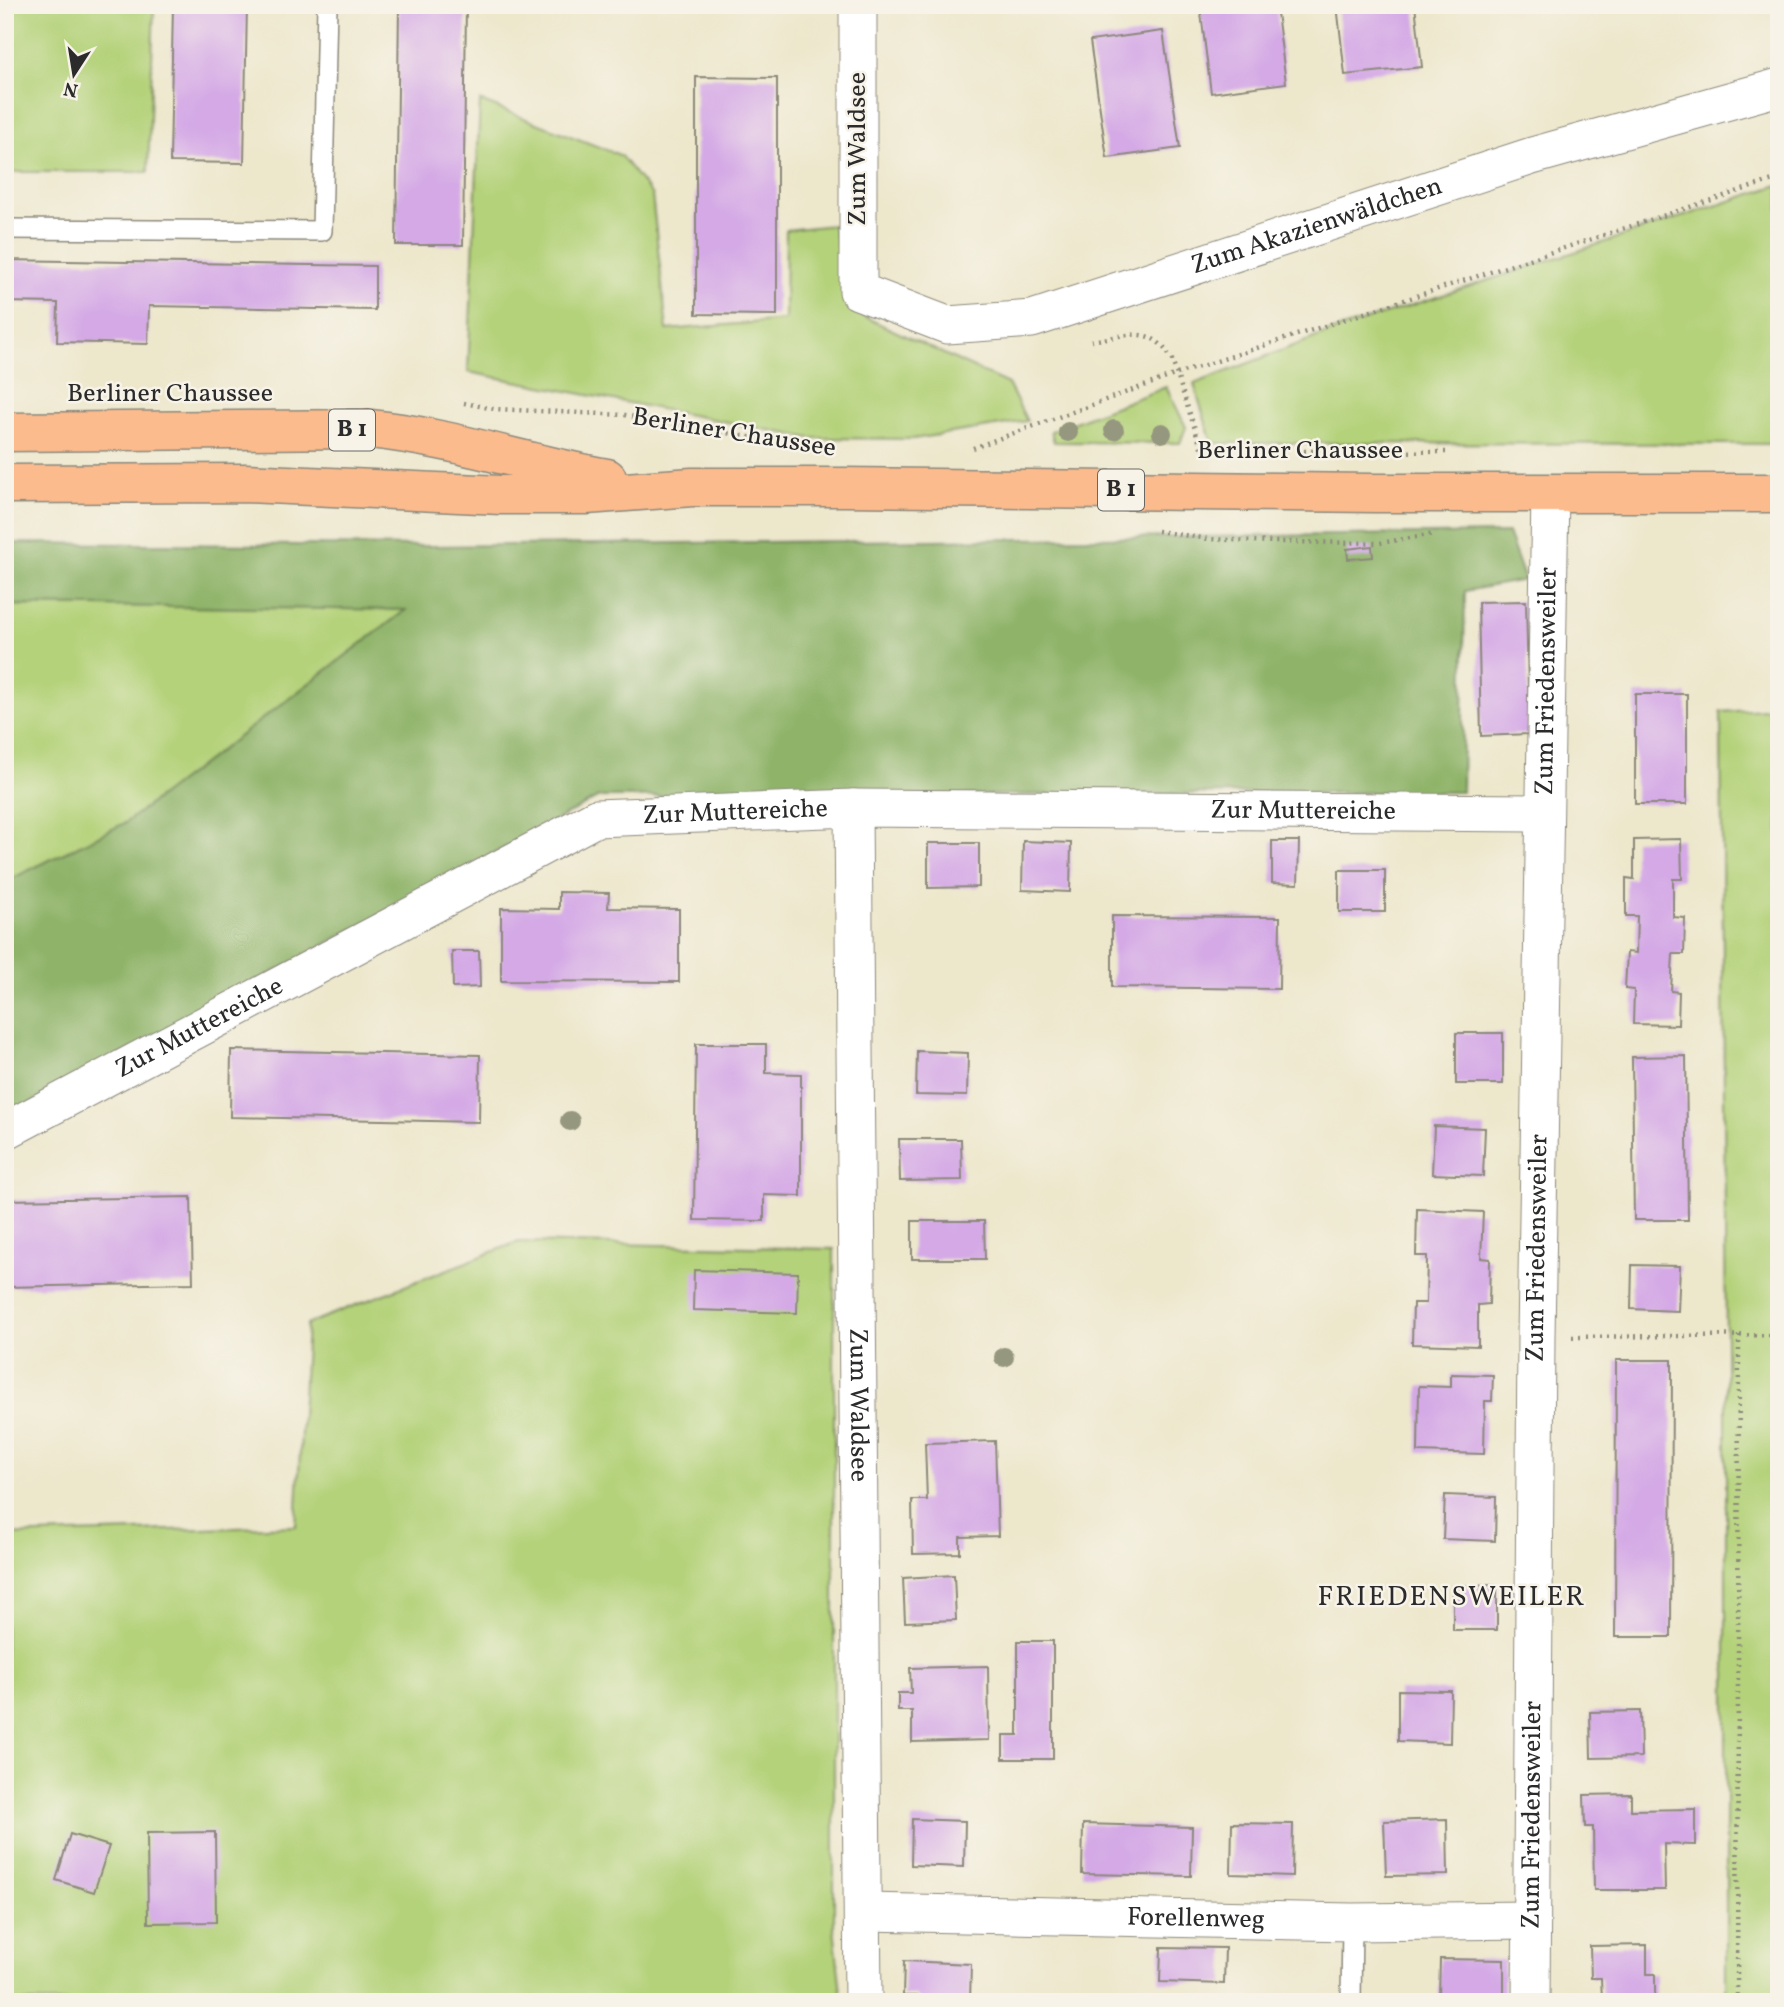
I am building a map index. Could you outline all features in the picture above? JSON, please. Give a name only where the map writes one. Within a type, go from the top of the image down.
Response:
[{"type":"main road","name":"Berliner Chaussee","points":[[5,432],[370,429],[421,437],[630,482],[692,487],[1779,494]]},
{"type":"main road","name":"Berliner Chaussee","points":[[5,484],[245,483],[501,495],[586,495],[692,487]]},
{"type":"street","name":"Zum Waldsee","points":[[858,6],[858,291]]},
{"type":"street","name":"Zum Akazienwäldchen","points":[[858,291],[947,325],[1032,319],[1532,156],[1779,87]]},
{"type":"street","name":"Zum Friedensweiler","points":[[1531,2002],[1536,1337],[1550,493]]},
{"type":"street","name":"Zum Waldsee","points":[[853,808],[863,2002]]},
{"type":"street","name":"Zur Muttereiche","points":[[5,1131],[596,818],[853,808],[1543,813]]},
{"type":"street","name":"Forellenweg","points":[[864,1912],[1352,1922],[1531,1920]]},
{"type":"lane","points":[[5,229],[322,231],[327,5]]},
{"type":"lane","points":[[1351,2002],[1352,1922]]},
{"type":"path","points":[[973,448],[1177,374],[1779,178]]},
{"type":"path","points":[[1177,374],[1202,450]]},
{"type":"path","name":"Berliner Chaussee","points":[[454,402],[494,409],[625,415],[814,448]]},
{"type":"path","points":[[960,448],[987,448]]},
{"type":"path","name":"Berliner Chaussee","points":[[1189,450],[1216,451]]},
{"type":"path","name":"Berliner Chaussee","points":[[1297,451],[1460,452]]},
{"type":"path","points":[[1737,2002],[1739,1335]]},
{"type":"path","points":[[1536,1337],[1779,1335]]},
{"type":"green space","points":[[5,5],[154,5],[148,172],[5,172]]},
{"type":"green space","points":[[480,101],[620,155],[652,195],[667,330],[785,320],[786,230],[833,225],[852,311],[1008,384],[1027,421],[913,439],[810,438],[468,372]]},
{"type":"green space","points":[[1779,185],[1779,444],[1212,443],[1194,384],[1330,332]]},
{"type":"green space","points":[[1166,387],[1186,427],[1180,443],[1054,442],[1051,431]]},
{"type":"green space","points":[[1508,533],[1525,580],[1465,591],[1462,792],[599,797],[5,1117],[5,882],[125,823],[406,610],[5,605],[5,543],[431,546]]},
{"type":"green space","points":[[5,605],[407,609],[125,823],[5,882]]},
{"type":"green space","points":[[1779,708],[1779,2002],[1726,2002],[1726,1349],[1721,712]]},
{"type":"green space","points":[[518,1242],[834,1249],[834,1928],[842,2002],[5,2002],[5,1535],[296,1526],[307,1324]]},
{"type":"building","points":[[173,5],[247,5],[244,163],[170,162]]},
{"type":"building","points":[[399,5],[466,5],[463,245],[396,245]]},
{"type":"building","points":[[1200,5],[1276,5],[1286,83],[1211,93]]},
{"type":"building","points":[[1337,5],[1415,5],[1422,67],[1345,75]]},
{"type":"building","points":[[1163,31],[1180,148],[1107,158],[1090,41]]},
{"type":"building","points":[[696,77],[777,78],[777,315],[696,314]]},
{"type":"building","points":[[5,260],[375,266],[375,310],[149,306],[148,344],[57,342],[58,303],[5,302]]},
{"type":"building","points":[[1372,546],[1373,557],[1348,559],[1347,549]]},
{"type":"building","points":[[1526,601],[1529,734],[1481,736],[1478,602]]},
{"type":"building","points":[[1635,694],[1687,694],[1687,804],[1635,804]]},
{"type":"building","points":[[1681,839],[1682,879],[1673,879],[1673,917],[1685,918],[1684,954],[1673,954],[1671,991],[1679,992],[1678,1025],[1633,1024],[1634,990],[1625,989],[1627,952],[1636,953],[1637,916],[1626,916],[1626,878],[1634,879],[1634,840]]},
{"type":"building","points":[[1023,841],[1071,843],[1070,892],[1022,890]]},
{"type":"building","points":[[1272,841],[1299,841],[1298,884],[1272,883]]},
{"type":"building","points":[[928,843],[979,843],[979,887],[928,888]]},
{"type":"building","points":[[1339,870],[1385,870],[1385,912],[1339,912]]},
{"type":"building","points":[[559,892],[609,893],[608,908],[679,909],[679,982],[501,981],[501,908],[559,909]]},
{"type":"building","points":[[1112,916],[1280,917],[1279,989],[1112,987]]},
{"type":"building","points":[[452,951],[479,951],[480,987],[453,988]]},
{"type":"building","points":[[1456,1033],[1503,1033],[1503,1084],[1456,1084]]},
{"type":"building","points":[[696,1044],[766,1044],[766,1073],[801,1074],[801,1196],[764,1195],[764,1221],[694,1220]]},
{"type":"building","points":[[231,1050],[480,1055],[479,1122],[230,1117]]},
{"type":"building","points":[[917,1051],[968,1053],[967,1096],[916,1095]]},
{"type":"building","points":[[1686,1056],[1688,1220],[1634,1220],[1632,1057]]},
{"type":"building","points":[[1434,1126],[1485,1128],[1483,1176],[1432,1174]]},
{"type":"building","points":[[899,1139],[961,1139],[962,1180],[900,1181]]},
{"type":"building","points":[[191,1197],[193,1283],[5,1287],[5,1200]]},
{"type":"building","points":[[1417,1209],[1483,1212],[1481,1258],[1490,1259],[1489,1304],[1478,1305],[1478,1346],[1412,1344],[1413,1303],[1426,1303],[1427,1256],[1416,1256]]},
{"type":"building","points":[[912,1221],[984,1221],[985,1259],[912,1259]]},
{"type":"building","points":[[1632,1265],[1680,1266],[1678,1311],[1631,1309]]},
{"type":"building","points":[[694,1270],[798,1273],[797,1313],[693,1310]]},
{"type":"building","points":[[1616,1360],[1672,1360],[1671,1637],[1615,1637]]},
{"type":"building","points":[[1451,1374],[1493,1375],[1492,1401],[1485,1401],[1484,1454],[1418,1452],[1419,1386],[1451,1387]]},
{"type":"building","points":[[995,1441],[998,1536],[960,1537],[960,1553],[913,1554],[912,1500],[927,1500],[925,1443]]},
{"type":"building","points":[[1445,1495],[1496,1497],[1495,1541],[1443,1539]]},
{"type":"building","points":[[954,1575],[956,1620],[905,1622],[903,1578]]},
{"type":"building","points":[[1497,1585],[1497,1630],[1453,1630],[1453,1586]]},
{"type":"building","points":[[1018,1641],[1053,1641],[1053,1759],[1003,1759],[1003,1735],[1018,1735]]},
{"type":"building","points":[[988,1666],[989,1740],[912,1742],[912,1711],[898,1711],[898,1693],[911,1693],[910,1668]]},
{"type":"building","points":[[1398,1690],[1451,1691],[1450,1743],[1398,1741]]},
{"type":"building","points":[[1640,1711],[1641,1757],[1591,1758],[1590,1712]]},
{"type":"building","points":[[1631,1794],[1631,1810],[1695,1809],[1695,1845],[1664,1844],[1665,1890],[1594,1890],[1593,1827],[1585,1827],[1584,1795]]},
{"type":"building","points":[[912,1819],[965,1821],[964,1867],[911,1865]]},
{"type":"building","points":[[1447,1819],[1448,1875],[1386,1876],[1384,1821]]},
{"type":"building","points":[[1232,1823],[1293,1824],[1292,1876],[1231,1874]]},
{"type":"building","points":[[1083,1824],[1192,1827],[1191,1876],[1082,1874]]},
{"type":"building","points":[[215,1832],[216,1922],[148,1923],[147,1833]]},
{"type":"building","points":[[70,1834],[109,1846],[94,1892],[56,1880]]},
{"type":"building","points":[[1647,1945],[1647,1974],[1655,1974],[1655,1998],[1602,1999],[1601,1978],[1591,1978],[1590,1946]]},
{"type":"building","points":[[1161,1947],[1225,1948],[1224,1984],[1160,1982]]},
{"type":"building","points":[[1440,1959],[1504,1960],[1504,2002],[1449,2002],[1449,1998],[1439,1998]]},
{"type":"building","points":[[904,1961],[971,1964],[970,2002],[917,2002],[917,1996],[903,1996]]},
{"type":"district","name":"FRIEDENSWEILER","points":[[1452,1597]]}]
